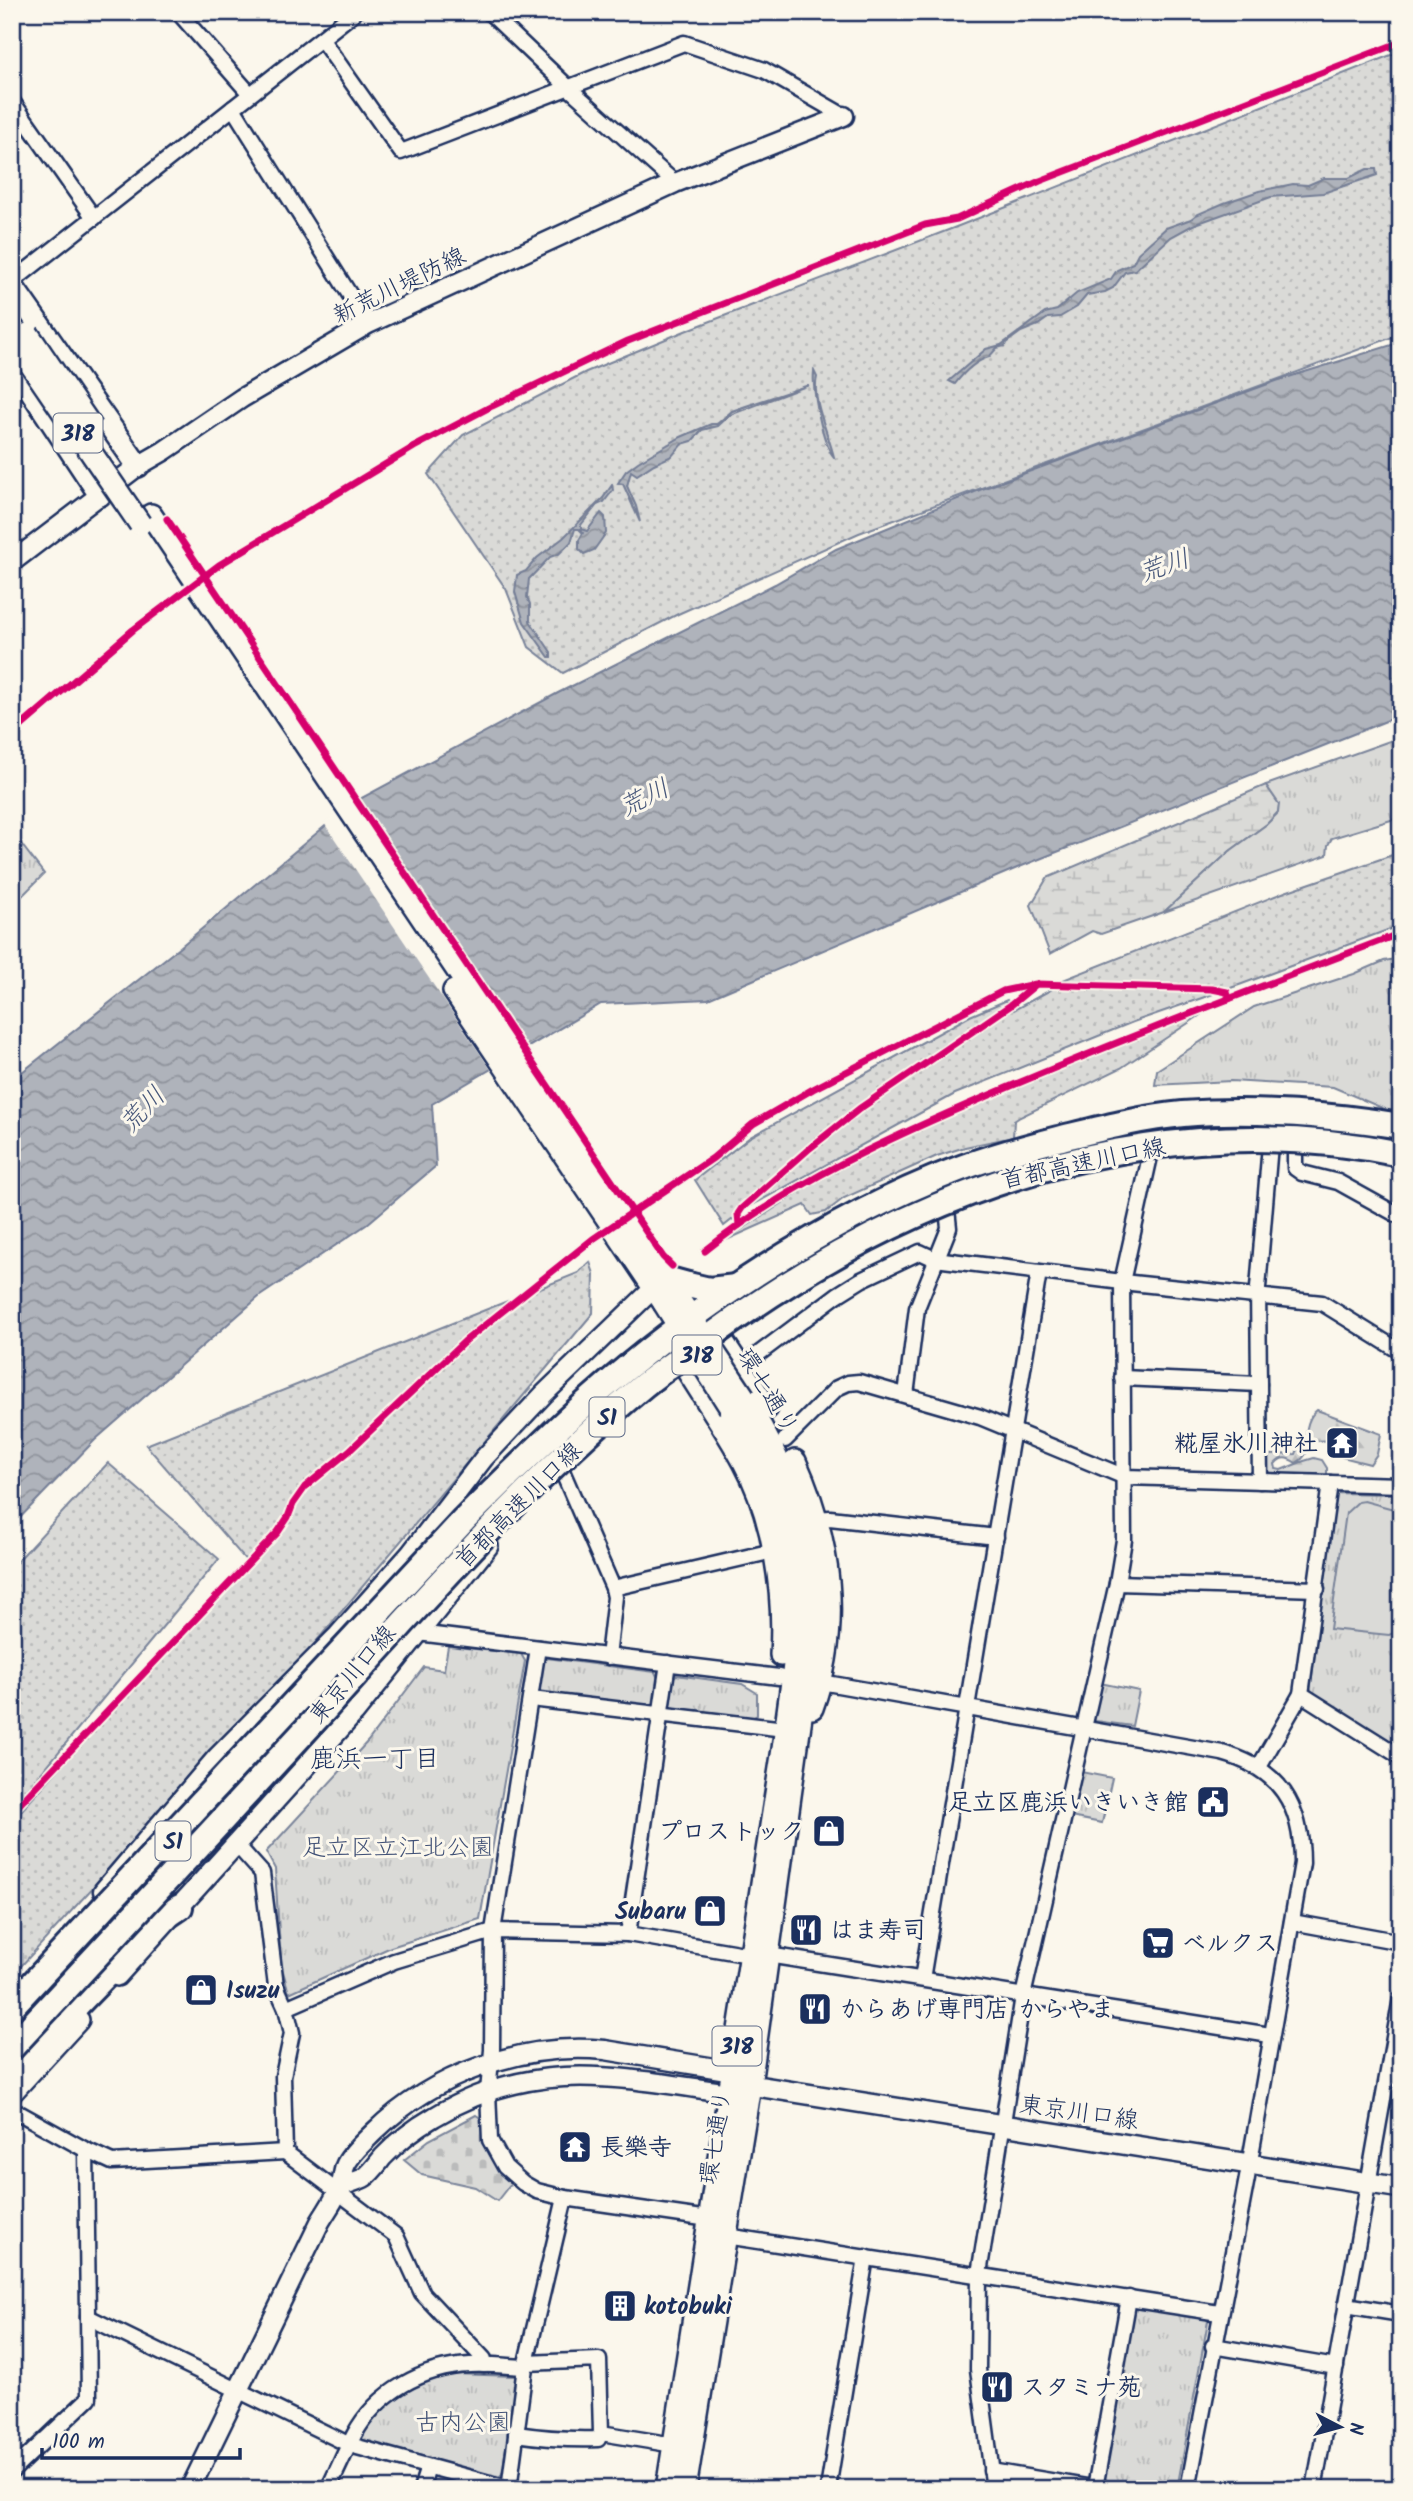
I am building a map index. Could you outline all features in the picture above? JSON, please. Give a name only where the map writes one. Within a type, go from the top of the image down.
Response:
[{"type":"highway","name":"首都高速川口線","points":[[12,2006],[445,1540],[526,1458],[635,1361],[697,1314],[800,1248],[886,1200],[955,1170],[985,1159],[1115,1125],[1171,1115],[1217,1112],[1302,1115],[1401,1126]]},
{"type":"highway","points":[[801,1253],[931,1186],[1024,1154],[1124,1128],[1167,1123],[1195,1126],[1270,1125],[1346,1130],[1401,1140]]},
{"type":"highway","points":[[665,1286],[709,1290],[748,1285],[889,1212],[939,1189],[1003,1166],[1114,1138],[1195,1126]]},
{"type":"highway","name":"首都高速川口線","points":[[12,2047],[508,1510],[646,1383],[776,1290],[866,1238],[954,1197],[1033,1170],[1086,1158],[1144,1146],[1217,1140],[1320,1143],[1401,1156]]},
{"type":"highway","name":"S1","points":[[12,2014],[333,1667],[397,1609]]},
{"type":"highway","points":[[333,1667],[338,1635]]},
{"type":"highway","points":[[12,2072],[104,1977],[134,1938],[180,1906]]},
{"type":"main road","points":[[12,284],[138,466]]},
{"type":"main road","name":"環七通り","points":[[12,309],[17,344],[149,525],[665,1286],[737,1402],[771,1444],[786,1476],[811,1574],[811,1636],[796,1750],[759,1955],[733,2071],[667,2489]]},
{"type":"main road","points":[[17,344],[100,495]]},
{"type":"main road","name":"318","points":[[710,1322],[785,1440],[810,1499],[829,1582],[827,1660],[796,1750]]},
{"type":"main road","name":"東京川口線","points":[[12,2023],[440,1561],[552,1450],[619,1389],[710,1322]]},
{"type":"main road","name":"東京川口線","points":[[12,2093],[354,1713],[500,1532],[613,1424],[685,1368],[724,1342]]},
{"type":"main road","name":"318","points":[[673,1347],[745,1464],[758,1495],[774,1551],[781,1603],[779,1677],[786,1723]]},
{"type":"main road","name":"環七通り","points":[[685,2489],[750,2085],[759,1955],[797,1602],[793,1554],[771,1482],[748,1434],[737,1402]]},
{"type":"main road","points":[[730,2093],[750,2085],[733,2071]]},
{"type":"main road","name":"東京川口線","points":[[750,2085],[1401,2188]]},
{"type":"street","points":[[178,12],[250,94]]},
{"type":"street","points":[[12,284],[355,12]]},
{"type":"street","points":[[489,12],[675,183]]},
{"type":"street","points":[[322,40],[401,152],[684,43],[764,70],[844,116]]},
{"type":"street","points":[[12,101],[94,218]]},
{"type":"street","points":[[233,108],[368,324]]},
{"type":"street","name":"新荒川堤防線","points":[[12,562],[138,466],[242,398],[368,324],[675,183],[844,116]]},
{"type":"street","points":[[710,1322],[764,1284],[801,1253],[839,1213],[855,1203],[951,1160],[1084,1124],[1151,1112],[1229,1106],[1273,1106],[1364,1127],[1401,1140]]},
{"type":"street","points":[[1260,1481],[1258,1296],[1273,1106]]},
{"type":"street","points":[[994,2489],[978,2369],[979,2274],[1023,1996],[1117,1583],[1124,1540],[1122,1282],[1151,1152],[1151,1112]]},
{"type":"street","points":[[1295,1146],[1294,1168],[1302,1173],[1338,1182],[1401,1217]]},
{"type":"street","points":[[724,1342],[803,1287],[947,1209],[1020,1181],[1077,1166],[1151,1152],[1201,1147],[1295,1146],[1401,1156]]},
{"type":"street","points":[[905,1395],[917,1308],[949,1228],[947,1209]]},
{"type":"street","points":[[741,1367],[837,1294],[920,1252],[935,1259],[1322,1303],[1401,1352]]},
{"type":"street","points":[[922,1979],[1039,1272]]},
{"type":"street","points":[[12,1998],[217,1757],[338,1635],[410,1554],[484,1458],[544,1394],[665,1286]]},
{"type":"street","points":[[1122,1378],[1259,1384]]},
{"type":"street","points":[[785,1440],[837,1388],[848,1383],[865,1383],[980,1417],[1125,1477],[1401,1485]]},
{"type":"street","points":[[563,1473],[613,1588],[615,1597],[608,1657]]},
{"type":"street","points":[[1259,1767],[1301,1694],[1330,1483]]},
{"type":"street","points":[[816,1519],[996,1537]]},
{"type":"street","points":[[613,1588],[774,1551]]},
{"type":"street","points":[[1117,1583],[1317,1589]]},
{"type":"street","points":[[418,1633],[779,1677]]},
{"type":"street","points":[[537,1648],[493,1931],[488,2091],[490,2140],[505,2167],[523,2183],[537,2190],[565,2198],[709,2219]]},
{"type":"street","points":[[628,1934],[668,1663]]},
{"type":"street","points":[[821,1682],[1222,1753],[1259,1767],[1284,1792],[1298,1822],[1302,1839],[1302,1863],[1188,2489]]},
{"type":"street","points":[[1301,1694],[1401,1757]]},
{"type":"street","points":[[531,1699],[660,1714],[786,1723]]},
{"type":"street","points":[[236,1844],[262,1873],[276,1986],[286,2008],[292,2033],[283,2076],[285,2152]]},
{"type":"street","points":[[1292,1922],[1401,1942]]},
{"type":"street","points":[[286,2008],[394,1961],[493,1931],[628,1934],[1270,2035]]},
{"type":"street","points":[[1314,2489],[1367,2182],[1397,2038],[1401,1998]]},
{"type":"street","points":[[190,2489],[320,2222],[339,2189],[345,2164],[385,2121],[456,2076],[537,2052],[587,2049],[733,2071]]},
{"type":"street","points":[[339,2189],[366,2176],[399,2141],[417,2127],[465,2100],[535,2078],[582,2075],[643,2080],[730,2093]]},
{"type":"street","points":[[12,2109],[112,2162],[285,2152],[339,2189],[397,2236],[422,2293],[484,2360],[484,2365]]},
{"type":"street","points":[[12,2471],[89,2398],[86,2150]]},
{"type":"street","points":[[88,2317],[350,2445],[509,2489],[525,2365],[565,2198]]},
{"type":"street","points":[[726,2236],[1219,2313]]},
{"type":"street","points":[[828,2489],[866,2257]]},
{"type":"street","points":[[991,2471],[1098,2488],[1129,2298]]},
{"type":"street","points":[[1346,2305],[1401,2314]]},
{"type":"street","points":[[1213,2346],[1336,2367]]},
{"type":"street","points":[[328,2489],[370,2412],[396,2388],[432,2371],[471,2365],[600,2360],[601,2433],[598,2439],[549,2439],[516,2434]]},
{"type":"street","points":[[601,2433],[674,2445]]},
{"type":"street","points":[[421,2489],[428,2467]]},
{"type":"green space","points":[[1401,51],[1401,334],[859,533],[678,614],[563,673],[529,647],[506,589],[428,474],[463,435],[586,372]]},
{"type":"green space","points":[[1401,737],[1401,817],[1332,838],[1327,855],[1164,912],[1230,851],[1278,813],[1279,804],[1266,785]]},
{"type":"green space","points":[[1266,785],[1279,804],[1278,812],[1267,824],[1230,851],[1164,912],[1101,934],[1092,931],[1050,954],[1031,905],[1047,878]]},
{"type":"green space","points":[[12,832],[44,874],[12,906]]},
{"type":"green space","points":[[1401,852],[1401,925],[1133,1022],[955,1094],[747,1208],[724,1226],[695,1180],[750,1137],[970,1016],[1007,1000],[1014,1010],[1056,987],[1058,982],[1285,892]]},
{"type":"green space","points":[[1401,958],[1401,1116],[1333,1087],[1231,1081],[1155,1085],[1157,1070],[1254,1007],[1354,974],[1384,961]]},
{"type":"green space","points":[[1208,1010],[1121,1068],[1020,1117],[1014,1121],[1013,1137],[937,1156],[844,1198],[826,1212],[812,1215],[805,1205],[724,1241],[807,1187],[928,1122]]},
{"type":"green space","points":[[590,1262],[594,1274],[593,1313],[299,1662],[12,1976],[12,1821],[227,1583],[250,1565],[146,1445],[578,1273]]},
{"type":"green space","points":[[1317,1410],[1381,1434],[1377,1454],[1370,1464],[1342,1457],[1337,1440],[1314,1441],[1299,1462],[1282,1459],[1275,1464],[1276,1469],[1281,1470],[1314,1458],[1322,1460],[1327,1468],[1327,1475],[1269,1475],[1266,1472],[1268,1455],[1296,1454],[1300,1444],[1307,1439],[1308,1423]]},
{"type":"green space","points":[[108,1463],[219,1559],[12,1808],[12,1567]]},
{"type":"green space","points":[[1399,1491],[1401,1751],[1310,1692],[1335,1495],[1394,1494]]},
{"type":"green space","points":[[1364,1501],[1401,1511],[1401,1630],[1389,1635],[1330,1629],[1346,1513],[1358,1502]]},
{"type":"green space","name":"足立区立江北公園","points":[[448,1646],[521,1654],[525,1661],[480,1919],[391,1947],[289,1993],[281,1964],[275,1869],[266,1852],[368,1741],[424,1667],[444,1670]]},
{"type":"green space","points":[[547,1658],[655,1672],[659,1680],[655,1704],[650,1707],[543,1695],[539,1689],[543,1663]]},
{"type":"green space","points":[[676,1675],[742,1684],[757,1693],[757,1715],[752,1718],[669,1708],[673,1678]]},
{"type":"green space","points":[[1100,1683],[1139,1691],[1132,1726],[1095,1721],[1092,1716]]},
{"type":"green space","points":[[1081,1772],[1112,1778],[1102,1823],[1070,1817]]},
{"type":"green space","points":[[476,2115],[482,2119],[483,2138],[489,2154],[511,2183],[497,2201],[475,2187],[422,2175],[404,2160],[429,2140]]},
{"type":"green space","points":[[1138,2307],[1205,2317],[1208,2321],[1177,2489],[1128,2488],[1104,2478],[1134,2310]]},
{"type":"green space","name":"古内公園","points":[[453,2374],[515,2376],[517,2379],[502,2474],[497,2479],[362,2444],[360,2438],[388,2404],[424,2383]]},
{"type":"water","points":[[1367,169],[1376,169],[1377,175],[1323,193],[1271,197],[1193,225],[1171,237],[1135,270],[1125,272],[1113,288],[1087,295],[1077,307],[1060,317],[1048,318],[1021,332],[1005,346],[997,348],[989,357],[970,368],[955,384],[949,381],[986,349],[1001,345],[1045,313],[1057,310],[1077,293],[1111,279],[1117,270],[1133,263],[1138,253],[1166,228],[1259,191],[1293,184],[1308,185],[1324,178],[1349,178]]},
{"type":"water","name":"荒川","points":[[1401,342],[1401,715],[1022,866],[708,999],[601,1004],[432,1104],[436,1166],[366,1225],[260,1296],[95,1440],[12,1526],[12,1080],[180,947],[354,802],[558,693],[775,584],[836,549],[982,489],[1279,380]]},
{"type":"water","points":[[814,371],[817,377],[818,406],[834,457],[819,416],[815,390]]},
{"type":"water","points":[[809,385],[730,415],[718,426],[702,430],[692,441],[682,444],[672,456],[637,475],[631,471],[627,486],[640,522],[623,484],[618,483],[626,471],[681,437],[717,424],[732,411]]},
{"type":"water","points":[[612,485],[613,490],[604,502],[597,505],[581,525],[581,529],[587,531],[601,513],[605,517],[606,533],[594,550],[584,554],[579,549],[579,540],[583,533],[575,529],[571,542],[559,554],[550,557],[529,579],[527,597],[530,604],[530,621],[551,652],[549,657],[524,622],[515,592],[517,575],[526,571],[537,558],[563,538],[603,498]]},
{"type":"pier","points":[[357,796],[529,1051],[493,1073],[324,823]]},
{"type":"cycle path","points":[[12,734],[133,630],[219,565],[414,447],[492,406],[628,341],[925,225],[957,219],[1040,181],[1401,42]]},
{"type":"cycle path","points":[[167,519],[663,1257],[672,1266]]},
{"type":"cycle path","points":[[705,1251],[738,1226],[809,1181],[921,1125],[1098,1050],[1401,933]]},
{"type":"cycle path","points":[[12,1812],[278,1532],[305,1487],[349,1451],[465,1341],[593,1239],[713,1158],[753,1124],[813,1089],[1003,991],[1036,984],[1212,989],[1227,992],[1229,999]]},
{"type":"cycle path","points":[[739,1225],[738,1214],[742,1208],[810,1148],[859,1109],[1011,1005],[1034,986]]},
{"type":"place","name":"糀屋氷川神社","points":[[1342,1443]]},
{"type":"place","name":"足立区鹿浜いきいき館","points":[[1213,1802]]},
{"type":"place","name":"プロストック","points":[[829,1831]]},
{"type":"place","name":"Subaru","points":[[710,1911]]},
{"type":"place","name":"はま寿司","points":[[806,1930]]},
{"type":"place","name":"ベルクス","points":[[1158,1943]]},
{"type":"place","name":"Isuzu","points":[[201,1990]]},
{"type":"place","name":"からあげ専門店 からやま","points":[[815,2009]]},
{"type":"place","name":"長樂寺","points":[[575,2147]]},
{"type":"place","name":"kotobuki","points":[[620,2306]]},
{"type":"place","name":"スタミナ苑","points":[[997,2387]]},
{"type":"district","name":"鹿浜一丁目","points":[[375,1758]]}]
